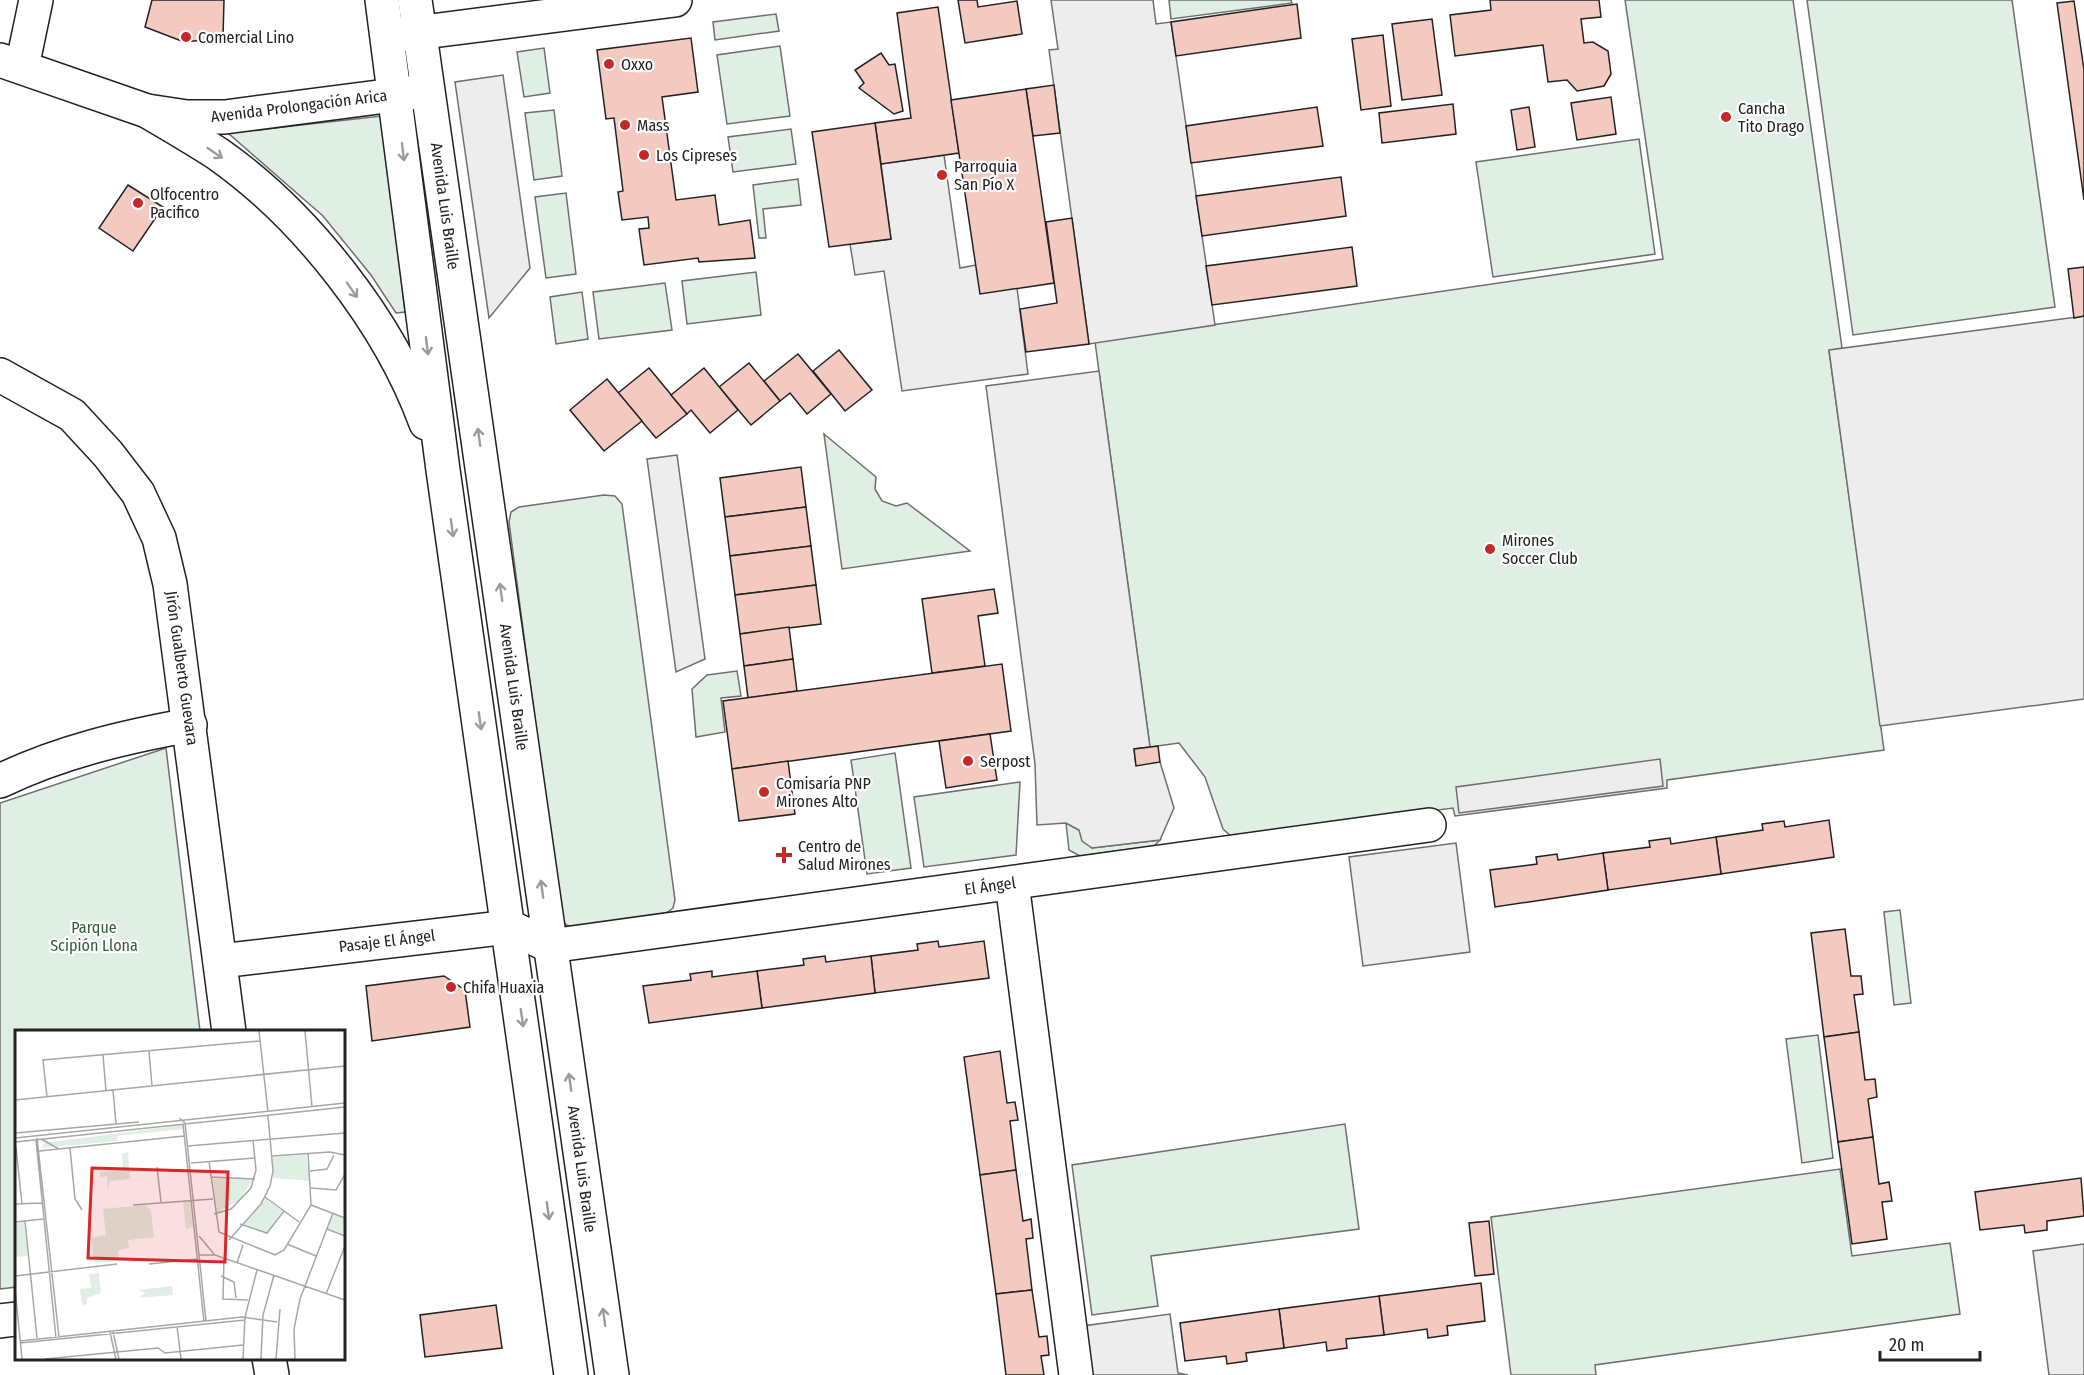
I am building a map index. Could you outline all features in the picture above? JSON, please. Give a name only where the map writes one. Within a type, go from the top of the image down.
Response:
[{"type":"street","points":[[11,63],[36,0]]},
{"type":"street","name":"Avenida Luis Braille","points":[[382,0],[443,470],[510,927],[571,1375]]},
{"type":"street","name":"Avenida Luis Braille","points":[[416,0],[612,1375]]},
{"type":"street","points":[[387,37],[675,0]]},
{"type":"street","name":"Avenida Prolongación Arica","points":[[11,63],[147,111],[187,117],[225,117],[428,90]]},
{"type":"street","points":[[147,111],[219,155],[270,198],[336,266],[380,329],[411,387],[443,470]]},
{"type":"street","name":"Jirón Gualberto Guevara","points":[[0,375],[72,415],[108,454],[138,493],[159,538],[170,584],[190,725],[229,1030]]},
{"type":"street","points":[[0,781],[30,767],[81,749],[190,725]]},
{"type":"street","name":"El Ángel","points":[[550,946],[1429,825]]},
{"type":"street","points":[[1012,883],[1076,1375]]},
{"type":"street","points":[[510,927],[550,946]]},
{"type":"street","name":"Pasaje El Ángel","points":[[220,961],[510,927]]},
{"type":"street","points":[[0,1321],[15,1319]]},
{"type":"street","points":[[269,1360],[272,1375]]},
{"type":"green space","points":[[1169,0],[1291,0],[1292,3],[1171,19]]},
{"type":"green space","name":"Mirones Soccer Club","points":[[1625,0],[1793,0],[1842,348],[1829,351],[1884,750],[1667,780],[1667,788],[1455,816],[1453,808],[1232,837],[1223,829],[1205,777],[1179,743],[1150,747],[1095,342],[1663,259]]},
{"type":"green space","points":[[1807,0],[2012,0],[2055,307],[1853,335]]},
{"type":"green space","points":[[776,14],[779,31],[715,40],[713,22]]},
{"type":"green space","points":[[780,46],[790,116],[727,124],[717,55]]},
{"type":"green space","points":[[544,48],[550,93],[524,97],[517,52]]},
{"type":"green space","points":[[554,110],[562,176],[534,180],[525,113]]},
{"type":"green space","points":[[382,116],[405,312],[396,313],[371,275],[323,216],[228,133]]},
{"type":"green space","points":[[791,129],[796,164],[733,172],[728,137]]},
{"type":"green space","points":[[1639,139],[1655,254],[1493,277],[1476,162]]},
{"type":"green space","points":[[798,179],[801,205],[763,209],[766,238],[759,238],[753,185]]},
{"type":"green space","points":[[566,193],[576,274],[546,278],[535,197]]},
{"type":"green space","points":[[756,272],[761,315],[687,324],[682,281]]},
{"type":"green space","points":[[665,283],[672,330],[599,339],[593,292]]},
{"type":"green space","points":[[582,292],[588,339],[556,344],[550,297]]},
{"type":"green space","points":[[824,434],[876,477],[875,489],[882,501],[896,506],[907,503],[970,551],[842,569]]},
{"type":"green space","points":[[604,495],[615,496],[622,504],[675,900],[673,908],[665,914],[574,927],[566,925],[561,918],[509,522],[511,512],[519,507]]},
{"type":"green space","points":[[737,671],[741,696],[721,698],[725,732],[696,737],[692,689],[707,675]]},
{"type":"green space","name":"Parque Scipión Llona","points":[[166,748],[200,1030],[15,1030],[15,1287],[0,1289],[0,803]]},
{"type":"green space","points":[[895,753],[911,868],[867,874],[851,760]]},
{"type":"green space","points":[[1020,782],[1016,855],[924,867],[914,797]]},
{"type":"green space","points":[[1066,823],[1079,830],[1092,848],[1160,840],[1154,846],[1080,856],[1069,850]]},
{"type":"green space","points":[[1900,910],[1911,1003],[1894,1005],[1884,912]]},
{"type":"green space","points":[[1818,1035],[1833,1158],[1802,1163],[1786,1039]]},
{"type":"green space","points":[[1345,1124],[1359,1229],[1151,1256],[1158,1306],[1092,1315],[1072,1165]]},
{"type":"green space","points":[[1840,1169],[1852,1256],[1950,1243],[1960,1314],[1595,1365],[1596,1375],[1511,1375],[1491,1217]]},
{"type":"shaded area","points":[[1051,0],[1153,0],[1156,24],[1171,22],[1215,325],[1089,344],[1049,50],[1058,49]]},
{"type":"shaded area","points":[[503,75],[530,268],[489,318],[455,82]]},
{"type":"shaded area","points":[[944,155],[960,268],[976,265],[1017,288],[1028,374],[902,391],[884,271],[855,275],[850,244],[891,239],[881,164]]},
{"type":"shaded area","points":[[2084,316],[2084,699],[1880,726],[1829,350]]},
{"type":"shaded area","points":[[1099,371],[1150,747],[1134,749],[1136,765],[1160,762],[1174,808],[1160,840],[1092,848],[1082,841],[1079,830],[1066,823],[1037,825],[1035,764],[986,386]]},
{"type":"shaded area","points":[[677,455],[705,659],[676,672],[647,459]]},
{"type":"shaded area","points":[[1660,759],[1663,786],[1459,813],[1456,787]]},
{"type":"shaded area","points":[[1456,843],[1470,952],[1363,966],[1349,857]]},
{"type":"shaded area","points":[[2084,1244],[2084,1375],[2049,1375],[2033,1251]]},
{"type":"shaded area","points":[[1170,1314],[1178,1373],[1188,1375],[1089,1375],[1083,1326]]},
{"type":"building","points":[[152,0],[224,0],[223,38],[184,42],[145,27]]},
{"type":"building","points":[[958,0],[977,0],[978,7],[1017,1],[1022,34],[965,43]]},
{"type":"building","points":[[1490,0],[1599,0],[1601,17],[1581,19],[1584,43],[1593,42],[1608,51],[1611,74],[1604,86],[1577,91],[1567,80],[1548,82],[1543,45],[1455,56],[1450,15],[1491,10]]},
{"type":"building","points":[[2074,1],[2084,70],[2084,200],[2057,3]]},
{"type":"building","points":[[1297,4],[1301,38],[1176,56],[1171,22]]},
{"type":"building","points":[[938,7],[959,153],[881,164],[875,123],[911,118],[897,13]]},
{"type":"building","points":[[1432,19],[1442,95],[1402,100],[1392,24]]},
{"type":"building","points":[[1383,35],[1391,106],[1361,110],[1352,39]]},
{"type":"building","name":"Los Cipreses","points":[[691,38],[698,92],[662,97],[676,200],[715,195],[719,225],[750,220],[755,258],[699,262],[698,258],[644,265],[639,229],[649,228],[648,217],[622,220],[618,192],[623,191],[614,118],[606,119],[597,50]]},
{"type":"building","points":[[881,53],[889,65],[895,64],[903,111],[894,114],[859,88],[864,83],[855,70]]},
{"type":"building","points":[[1054,85],[1060,133],[1033,136],[1026,89]]},
{"type":"building","points":[[1026,89],[1054,283],[980,294],[951,100]]},
{"type":"building","points":[[1611,97],[1616,134],[1577,140],[1571,103]]},
{"type":"building","points":[[1453,104],[1456,134],[1382,143],[1379,113]]},
{"type":"building","points":[[1317,107],[1323,146],[1191,163],[1186,126]]},
{"type":"building","points":[[1529,107],[1535,147],[1517,150],[1511,110]]},
{"type":"building","points":[[875,123],[891,239],[829,247],[812,132]]},
{"type":"building","points":[[1341,177],[1346,216],[1202,236],[1196,196]]},
{"type":"building","points":[[128,185],[163,207],[133,251],[99,228]]},
{"type":"building","points":[[1072,218],[1089,344],[1026,352],[1020,309],[1057,303],[1046,222]]},
{"type":"building","points":[[1352,247],[1357,286],[1212,305],[1206,266]]},
{"type":"building","points":[[2084,267],[2084,316],[2074,318],[2068,269]]},
{"type":"building","points":[[839,350],[872,390],[845,411],[813,371]]},
{"type":"building","points":[[798,354],[831,394],[807,414],[790,393],[780,401],[764,381]]},
{"type":"building","points":[[749,363],[780,401],[751,425],[719,387]]},
{"type":"building","points":[[649,368],[687,414],[656,438],[618,393]]},
{"type":"building","points":[[704,368],[738,410],[710,433],[691,410],[687,414],[671,395]]},
{"type":"building","points":[[607,379],[642,421],[604,451],[570,410]]},
{"type":"building","points":[[801,467],[806,507],[725,517],[720,478]]},
{"type":"building","points":[[806,507],[811,546],[730,556],[725,517]]},
{"type":"building","points":[[811,546],[816,585],[735,595],[730,556]]},
{"type":"building","points":[[816,585],[821,624],[740,634],[735,595]]},
{"type":"building","points":[[994,589],[998,613],[978,616],[985,666],[932,673],[922,599]]},
{"type":"building","points":[[789,627],[793,659],[744,666],[740,634]]},
{"type":"building","points":[[793,659],[797,691],[748,698],[744,666]]},
{"type":"building","points":[[1002,664],[1011,731],[732,769],[723,701]]},
{"type":"building","name":"Serpost","points":[[990,734],[997,780],[946,788],[939,741]]},
{"type":"building","points":[[1158,746],[1160,762],[1136,766],[1134,749]]},
{"type":"building","name":"Comisaría PNP Mirones Alto","points":[[788,761],[795,814],[739,821],[732,769]]},
{"type":"building","points":[[1829,820],[1834,857],[1721,874],[1716,837],[1763,830],[1762,824],[1784,821],[1785,827]]},
{"type":"building","points":[[1716,837],[1721,874],[1608,890],[1603,853],[1650,847],[1649,841],[1670,838],[1671,844]]},
{"type":"building","points":[[1603,853],[1608,890],[1495,907],[1490,870],[1537,864],[1536,857],[1557,854],[1558,860]]},
{"type":"building","points":[[1845,929],[1851,976],[1861,976],[1863,994],[1854,995],[1859,1032],[1824,1037],[1811,933]]},
{"type":"building","points":[[938,941],[939,947],[984,941],[989,978],[875,993],[871,956],[918,950],[917,944]]},
{"type":"building","points":[[825,956],[826,962],[871,956],[875,993],[762,1008],[757,971],[804,965],[803,959]]},
{"type":"building","points":[[712,971],[712,977],[757,971],[762,1008],[649,1023],[643,986],[691,980],[690,974]]},
{"type":"building","points":[[444,976],[465,990],[470,1027],[372,1041],[366,986]]},
{"type":"building","points":[[1859,1032],[1865,1080],[1875,1079],[1877,1097],[1868,1099],[1873,1137],[1838,1142],[1824,1037]]},
{"type":"building","points":[[1000,1051],[1007,1103],[1015,1102],[1018,1120],[1010,1121],[1016,1170],[980,1175],[964,1057]]},
{"type":"building","points":[[1873,1137],[1879,1184],[1889,1182],[1892,1201],[1882,1202],[1887,1239],[1852,1244],[1838,1142]]},
{"type":"building","points":[[1016,1170],[1023,1221],[1031,1219],[1033,1238],[1026,1239],[1032,1290],[996,1294],[980,1175]]},
{"type":"building","points":[[2081,1178],[2084,1216],[2047,1221],[2047,1230],[2025,1233],[2024,1225],[1980,1230],[1975,1192]]},
{"type":"building","points":[[1489,1221],[1494,1274],[1475,1276],[1469,1223]]},
{"type":"building","points":[[1481,1283],[1485,1321],[1447,1326],[1448,1335],[1428,1338],[1427,1329],[1384,1335],[1379,1296]]},
{"type":"building","points":[[1032,1290],[1039,1337],[1047,1336],[1049,1355],[1041,1356],[1044,1375],[1006,1375],[996,1294]]},
{"type":"building","points":[[1379,1296],[1384,1335],[1346,1339],[1347,1348],[1327,1351],[1326,1342],[1284,1348],[1279,1309]]},
{"type":"building","points":[[496,1305],[502,1348],[425,1357],[420,1315]]},
{"type":"building","points":[[1279,1309],[1284,1348],[1246,1353],[1247,1361],[1227,1364],[1226,1356],[1185,1361],[1180,1323]]},
{"type":"place","name":"Comercial Lino","points":[[186,37]]},
{"type":"place","name":"Oxxo","points":[[609,64]]},
{"type":"place","name":"Cancha Tito Drago","points":[[1726,117]]},
{"type":"place","name":"Mass","points":[[625,125]]},
{"type":"place","name":"Los Cipreses","points":[[644,155]]},
{"type":"place","name":"Parroquia San Pío X","points":[[942,175]]},
{"type":"place","name":"Olfocentro Pacifico","points":[[138,203]]},
{"type":"place","name":"Mirones Soccer Club","points":[[1490,549]]},
{"type":"place","name":"Serpost","points":[[968,761]]},
{"type":"place","name":"Comisaría PNP Mirones Alto","points":[[764,792]]},
{"type":"place","name":"Centro de Salud Mirones","points":[[784,855]]},
{"type":"place","name":"Chifa Huaxia","points":[[451,987]]}]
